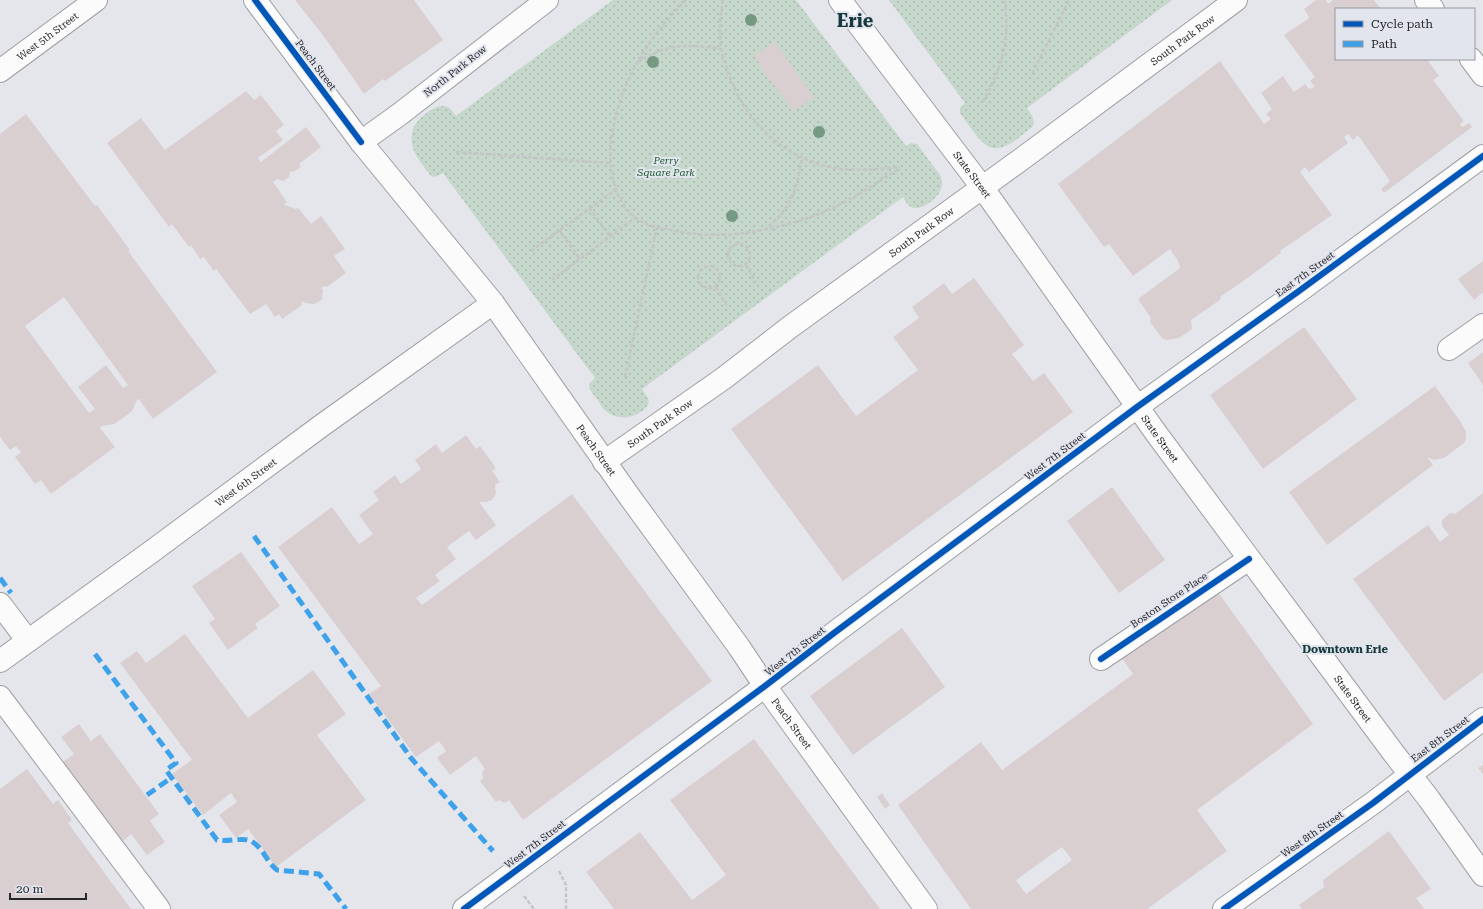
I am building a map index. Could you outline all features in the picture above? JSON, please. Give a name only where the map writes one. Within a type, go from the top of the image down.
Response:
[{"type":"main road","name":"West 5th Street","points":[[0,71],[96,0]]},
{"type":"main road","name":"Peach Street","points":[[255,0],[362,142],[493,303],[604,462],[926,909]]},
{"type":"main road","name":"North Park Row","points":[[362,142],[547,0]]},
{"type":"main road","name":"State Street","points":[[840,0],[982,187],[1248,559],[1429,799],[1483,875]]},
{"type":"main road","name":"South Park Row","points":[[604,462],[724,378],[796,322],[1029,153],[1236,0]]},
{"type":"main road","points":[[1426,0],[1432,8]]},
{"type":"main road","points":[[1472,60],[1483,75]]},
{"type":"main road","name":"East 7th Street","points":[[1138,407],[1483,156]]},
{"type":"main road","name":"West 6th Street","points":[[0,661],[321,426],[493,303]]},
{"type":"main road","points":[[1449,349],[1483,325]]},
{"type":"main road","name":"West 7th Street","points":[[464,909],[1138,407]]},
{"type":"main road","name":"Boston Store Place","points":[[1101,659],[1248,559]]},
{"type":"main road","points":[[0,604],[28,641]]},
{"type":"main road","points":[[0,697],[159,909]]},
{"type":"main road","name":"East 8th Street","points":[[1410,775],[1483,719]]},
{"type":"main road","name":"West 8th Street","points":[[1224,909],[1410,775]]},
{"type":"path","points":[[686,0],[664,23],[644,50],[623,89],[614,119],[609,162],[615,190],[624,204],[636,217],[644,223],[680,233],[714,236],[764,231],[824,212],[854,196],[900,167],[847,170],[816,163],[802,157],[771,138],[760,128],[740,101],[732,84],[721,49],[720,22],[723,0]]},
{"type":"path","points":[[983,102],[999,70],[1006,37],[1007,17],[1004,0]]},
{"type":"path","points":[[1032,74],[1069,0]]},
{"type":"path","points":[[638,62],[653,53],[666,48],[696,46],[721,49]]},
{"type":"path","points":[[456,152],[609,162]]},
{"type":"path","points":[[764,231],[786,209],[794,194],[798,182],[802,157]]},
{"type":"path","points":[[531,251],[615,190]]},
{"type":"path","points":[[589,208],[610,236]]},
{"type":"path","points":[[552,280],[636,217]]},
{"type":"path","points":[[625,378],[657,227]]},
{"type":"path","points":[[559,230],[580,259]]},
{"type":"path","points":[[741,244],[748,248],[750,256],[746,265],[737,267],[730,263],[727,255],[731,246],[741,244]]},
{"type":"path","points":[[746,265],[756,283]]},
{"type":"path","points":[[710,266],[714,267],[719,272],[720,282],[716,287],[708,289],[701,285],[698,281],[698,276],[701,268],[710,266]]},
{"type":"path","points":[[716,287],[726,305]]},
{"type":"path","points":[[558,871],[566,885],[566,909]]},
{"type":"path","points":[[524,896],[534,909]]},
{"type":"green space","name":"Perry Square Park","points":[[613,0],[796,0],[906,146],[911,143],[917,144],[940,175],[942,183],[941,189],[935,198],[928,204],[919,208],[911,207],[907,204],[903,197],[642,389],[649,400],[648,405],[634,416],[628,417],[616,417],[602,407],[589,386],[595,378],[443,173],[435,177],[431,176],[420,161],[412,144],[412,134],[415,125],[428,112],[443,106],[450,108],[456,116]]},
{"type":"green space","points":[[889,0],[1172,0],[1027,108],[1033,118],[1033,126],[1008,145],[999,148],[992,148],[977,137],[969,126],[960,113],[960,108],[965,103]]},
{"type":"building","points":[[295,0],[414,0],[443,40],[385,81],[383,79],[364,94],[325,38]]},
{"type":"building","points":[[1316,0],[1326,0],[1328,4],[1333,0],[1374,0],[1380,8],[1335,8],[1335,60],[1428,60],[1439,76],[1433,80],[1464,121],[1460,124],[1462,127],[1469,123],[1472,127],[1384,193],[1381,189],[1390,181],[1358,135],[1353,140],[1348,134],[1344,137],[1348,143],[1309,172],[1305,167],[1300,172],[1332,215],[1280,251],[1281,253],[1221,296],[1220,300],[1191,320],[1192,329],[1179,338],[1167,340],[1162,338],[1150,322],[1151,318],[1138,299],[1180,268],[1178,261],[1170,249],[1133,276],[1109,244],[1104,247],[1058,184],[1220,61],[1264,124],[1271,119],[1266,114],[1272,109],[1261,93],[1283,76],[1294,92],[1305,84],[1309,89],[1315,87],[1310,81],[1315,77],[1284,35],[1308,19],[1309,17],[1304,9]]},
{"type":"building","points":[[774,41],[814,97],[794,111],[759,66],[761,65],[754,56]]},
{"type":"building","points":[[246,91],[254,100],[261,95],[284,125],[276,131],[283,140],[258,158],[261,162],[306,127],[321,147],[299,164],[301,167],[293,172],[290,171],[289,177],[283,181],[277,179],[273,182],[287,202],[284,204],[285,205],[296,209],[298,208],[311,224],[321,216],[345,249],[334,256],[346,273],[327,287],[325,286],[321,288],[323,290],[322,300],[314,304],[305,303],[304,301],[301,303],[302,305],[282,319],[279,314],[275,317],[266,304],[250,314],[216,269],[214,271],[204,257],[200,259],[191,245],[189,247],[172,224],[169,227],[107,143],[141,118],[165,150]]},
{"type":"building","points":[[26,114],[95,206],[97,205],[130,250],[128,251],[217,372],[153,419],[139,399],[137,400],[132,411],[126,416],[114,424],[102,426],[100,428],[115,447],[51,494],[41,480],[35,484],[15,457],[21,452],[16,446],[10,450],[0,437],[0,134]],"holes":[[[64,297],[128,385],[123,388],[106,365],[78,387],[95,409],[89,413],[25,326]]]},
{"type":"building","points":[[1483,261],[1483,292],[1474,300],[1458,279]]},
{"type":"building","points":[[974,278],[1024,345],[1012,354],[1033,381],[1044,373],[1073,412],[843,581],[731,429],[818,365],[856,416],[918,370],[893,337],[919,318],[912,307],[944,283],[952,294]]},
{"type":"building","points":[[1304,327],[1357,399],[1263,469],[1210,395]]},
{"type":"building","points":[[1483,352],[1483,385],[1468,363]]},
{"type":"building","points":[[1435,386],[1466,432],[1466,439],[1464,443],[1444,458],[1434,460],[1427,457],[1433,465],[1327,545],[1289,492]]},
{"type":"building","points":[[466,435],[476,449],[480,446],[496,468],[492,471],[500,482],[495,485],[496,494],[492,500],[479,502],[496,525],[476,540],[469,531],[447,547],[456,559],[435,575],[440,581],[416,598],[422,605],[572,494],[712,681],[523,820],[509,800],[504,803],[499,800],[496,802],[480,781],[483,779],[482,772],[485,769],[476,756],[450,775],[437,758],[446,751],[439,741],[416,757],[369,694],[381,686],[278,547],[332,507],[359,544],[373,534],[359,515],[379,500],[373,492],[395,475],[401,484],[421,469],[415,460],[436,444],[442,453]]},
{"type":"building","points":[[1112,487],[1165,560],[1119,593],[1067,521]]},
{"type":"building","points":[[1483,493],[1483,672],[1444,701],[1353,579],[1428,525],[1440,542],[1449,535],[1442,526],[1442,520],[1450,513],[1455,514]]},
{"type":"building","points":[[241,552],[280,606],[255,624],[258,628],[228,650],[209,623],[215,619],[192,586]]},
{"type":"building","points":[[1215,588],[1313,724],[1197,810],[1227,851],[1147,909],[971,909],[898,805],[981,742],[1002,770],[1133,674],[1119,654]],"holes":[[[1062,847],[1072,860],[1026,894],[1016,880]]]},
{"type":"building","points":[[902,628],[945,687],[853,755],[810,696]]},
{"type":"building","points":[[185,634],[248,718],[313,670],[346,714],[317,735],[366,800],[276,867],[248,829],[236,838],[219,815],[237,802],[231,793],[203,815],[172,774],[192,760],[120,663],[137,651],[146,663]]},
{"type":"building","points":[[79,724],[91,741],[100,734],[159,814],[150,821],[165,842],[147,855],[131,834],[122,842],[63,762],[74,754],[61,737]]},
{"type":"building","points":[[754,739],[880,909],[614,909],[586,872],[640,832],[692,900],[726,875],[670,800]]},
{"type":"building","points":[[1483,765],[1483,774],[1478,768]]},
{"type":"building","points":[[27,769],[53,804],[58,800],[72,820],[68,823],[131,909],[0,909],[0,789]]},
{"type":"building","points":[[882,793],[890,805],[885,809],[877,797]]},
{"type":"building","points":[[1389,831],[1431,889],[1416,898],[1424,909],[1302,909],[1299,905],[1324,887],[1323,880]]},
{"type":"marked path","points":[[254,536],[411,758],[493,851]]},
{"type":"marked path","points":[[0,578],[11,593]]},
{"type":"marked path","points":[[95,654],[176,763],[166,770],[217,840],[248,840],[257,845],[273,867],[277,870],[319,874],[346,909]]},
{"type":"marked path","points":[[147,795],[171,778]]},
{"type":"cycle path","points":[[255,0],[361,142]]},
{"type":"cycle path","points":[[464,909],[765,686],[1137,407],[1299,291],[1483,156]]},
{"type":"cycle path","points":[[1101,659],[1249,559]]},
{"type":"cycle path","points":[[1224,909],[1373,803],[1483,719]]},
{"type":"district","name":"Erie","points":[[855,20]]},
{"type":"district","name":"Downtown Erie","points":[[1345,649]]}]
